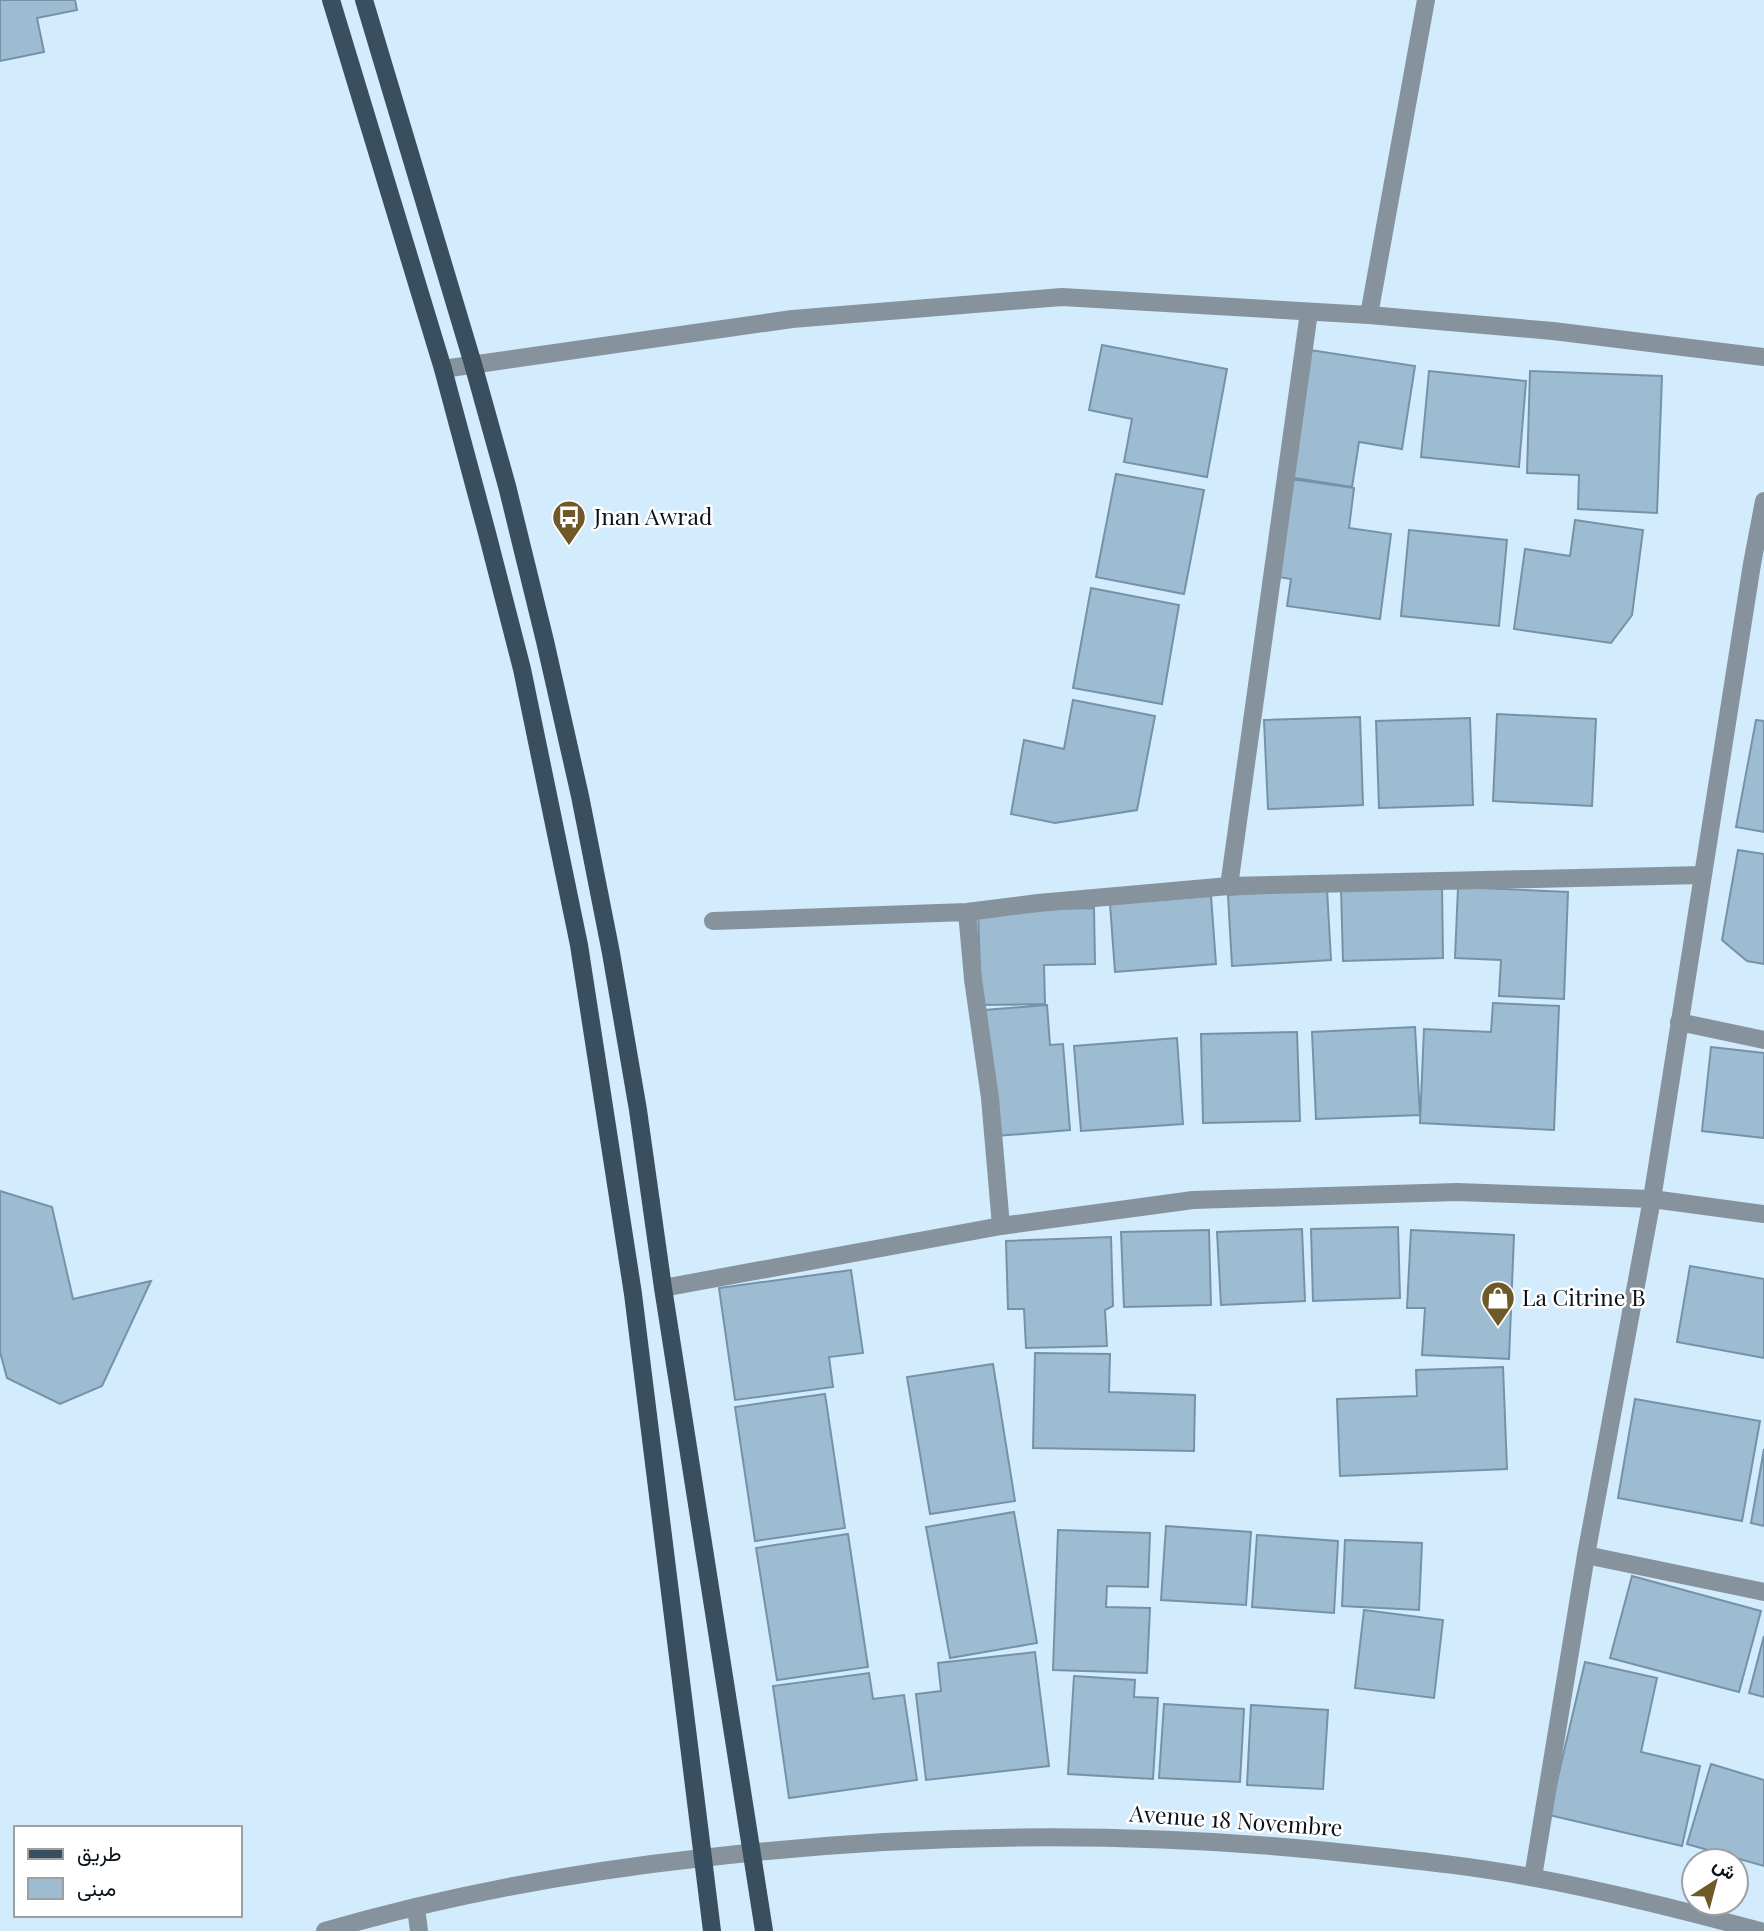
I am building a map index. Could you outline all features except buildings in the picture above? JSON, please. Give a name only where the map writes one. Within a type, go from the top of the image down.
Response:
[{"type":"main road","points":[[331,0],[443,369],[522,669],[579,945],[633,1294],[712,1931]]},
{"type":"main road","points":[[364,0],[473,364],[526,563],[580,796],[638,1110],[663,1288],[764,1931]]},
{"type":"street","points":[[1370,315],[1426,0]]},
{"type":"street","points":[[443,369],[792,318],[1062,297],[1370,315],[1553,331],[1764,357]]},
{"type":"street","points":[[1229,887],[1309,312]]},
{"type":"street","points":[[1534,1877],[1586,1555],[1652,1199],[1703,876],[1758,566],[1764,501]]},
{"type":"street","points":[[713,921],[967,912],[1038,903],[1229,887],[1703,876]]},
{"type":"street","points":[[967,912],[973,979],[990,1098],[1001,1226]]},
{"type":"street","points":[[1679,1022],[1764,1040]]},
{"type":"street","points":[[663,1288],[1001,1226],[1193,1200],[1457,1192],[1652,1199],[1764,1214]]},
{"type":"street","points":[[1586,1555],[1764,1592]]},
{"type":"street","name":"Avenue 18 Novembre","points":[[325,1931],[416,1908],[557,1878],[702,1858],[863,1843],[975,1837],[1100,1837],[1199,1840],[1423,1861],[1534,1877],[1711,1917],[1760,1931]]},
{"type":"street","points":[[416,1908],[419,1931]]},
{"type":"place","name":"Jnan Awrad","points":[[569,547]]},
{"type":"place","name":"La Citrine B","points":[[1498,1328]]}]
